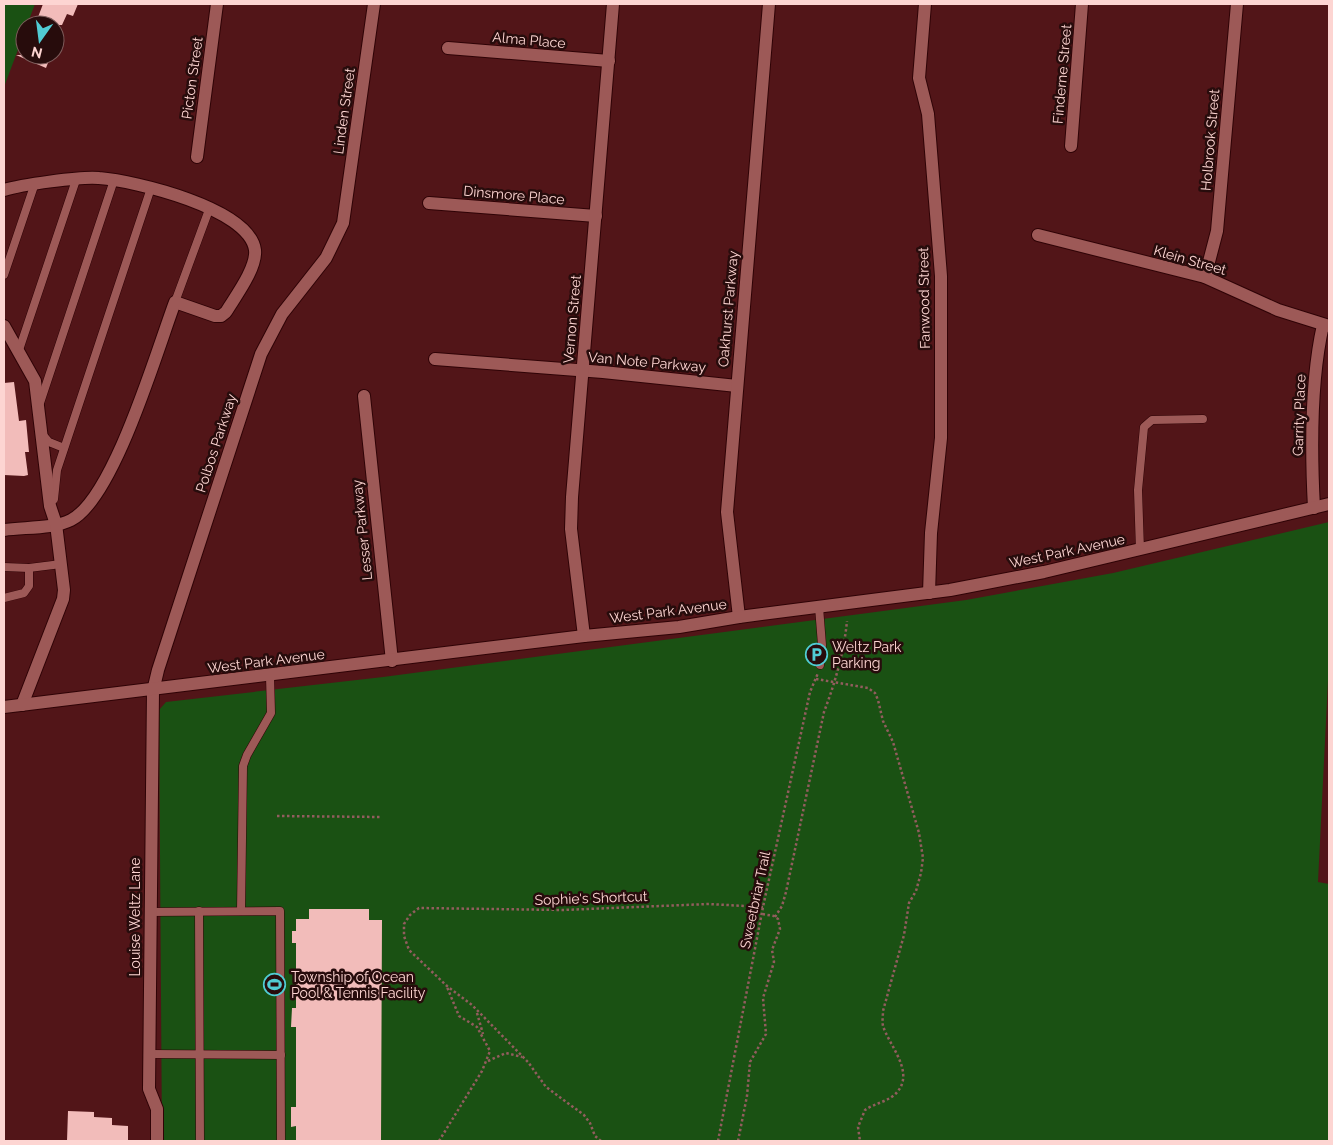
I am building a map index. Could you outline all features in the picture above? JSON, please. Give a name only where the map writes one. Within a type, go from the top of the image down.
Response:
[{"type":"street","name":"Picton Street","points":[[196,157],[217,4]]},
{"type":"street","name":"Linden Street","points":[[342,223],[374,4]]},
{"type":"street","name":"Vernon Street","points":[[584,636],[571,529],[582,371],[613,4]]},
{"type":"street","name":"Oakhurst Parkway","points":[[739,617],[727,512],[769,4]]},
{"type":"street","name":"Fanwood Street","points":[[925,4],[919,78],[928,114],[941,276],[939,375],[941,438],[931,533],[929,593]]},
{"type":"street","name":"Finderne Street","points":[[1071,146],[1082,4]]},
{"type":"street","name":"Holbrook Street","points":[[1205,277],[1217,231],[1238,4]]},
{"type":"street","name":"Alma Place","points":[[448,48],[608,61]]},
{"type":"street","points":[[4,190],[96,177],[150,188],[210,206],[227,216],[250,238],[255,253],[252,267],[226,312],[221,316],[215,316],[175,302],[109,475],[83,512],[71,520],[56,524],[4,530]]},
{"type":"street","name":"Dinsmore Place","points":[[429,203],[596,216]]},
{"type":"street","name":"Polbos Parkway","points":[[153,690],[161,660],[261,354],[282,314],[326,258],[342,223]]},
{"type":"street","name":"Klein Street","points":[[1038,236],[1205,277],[1278,310],[1326,325]]},
{"type":"street","name":"Garrity Place","points":[[1314,508],[1312,474],[1317,353],[1326,325]]},
{"type":"street","points":[[4,326],[35,382],[50,506],[56,524],[64,590],[60,609],[22,705]]},
{"type":"street","name":"Van Note Parkway","points":[[435,359],[737,386]]},
{"type":"street","name":"Lesser Parkway","points":[[364,396],[392,661]]},
{"type":"street","name":"West Park Avenue","points":[[4,707],[270,676],[584,636],[679,627],[739,617],[929,593],[1044,572],[1329,504]]},
{"type":"street","name":"Louise Weltz Lane","points":[[153,690],[149,1089],[157,1108],[157,1141]]},
{"type":"lane","points":[[19,350],[76,180]]},
{"type":"lane","points":[[38,407],[114,180]]},
{"type":"lane","points":[[4,275],[34,186]]},
{"type":"lane","points":[[56,524],[55,482],[64,448],[150,188]]},
{"type":"lane","points":[[175,302],[210,206]]},
{"type":"lane","points":[[1140,550],[1138,490],[1144,427],[1152,420],[1204,419]]},
{"type":"lane","points":[[41,431],[49,442],[64,448]]},
{"type":"lane","points":[[4,567],[29,568],[61,564]]},
{"type":"lane","points":[[4,598],[24,594],[29,586],[29,568]]},
{"type":"lane","points":[[819,607],[822,637],[820,664]]},
{"type":"lane","points":[[241,911],[243,766],[271,713],[270,676]]},
{"type":"lane","points":[[199,911],[200,1141]]},
{"type":"lane","points":[[150,912],[280,911],[281,1141]]},
{"type":"lane","points":[[150,1054],[282,1055]]},
{"type":"path","points":[[775,917],[784,899],[824,712],[831,696],[833,681],[844,648],[847,621]]},
{"type":"path","name":"Sweetbriar Trail","points":[[718,1141],[763,907],[810,692],[820,664]]},
{"type":"path","points":[[816,679],[868,688],[875,693],[883,721],[893,742],[914,812],[923,858],[916,891],[909,903],[904,935],[883,1011],[882,1024],[895,1047],[902,1072],[902,1085],[893,1096],[865,1110],[858,1127],[860,1141]]},
{"type":"path","points":[[277,816],[382,817]]},
{"type":"path","name":"Sophie's Shortcut","points":[[447,986],[413,956],[405,943],[404,924],[410,915],[419,908],[563,910],[709,904],[763,907]]},
{"type":"path","points":[[738,1141],[747,1096],[750,1062],[766,1034],[762,1005],[774,962],[772,950],[781,923],[775,917],[762,914]]},
{"type":"path","points":[[447,986],[461,994],[476,1009],[524,1058],[546,1087],[561,1096],[587,1119],[595,1136],[601,1141]]},
{"type":"path","points":[[439,1141],[487,1062],[490,1051],[473,1023],[459,1016],[447,986]]},
{"type":"path","points":[[476,1009],[484,1039]]},
{"type":"path","points":[[487,1062],[496,1056],[506,1053],[524,1058]]},
{"type":"green space","points":[[4,4],[35,4],[31,15],[15,15],[15,58],[4,87]]},
{"type":"green space","points":[[1329,522],[1329,660],[1318,882],[1329,884],[1329,1141],[162,1141],[159,710],[166,702],[383,677],[966,600],[1113,573]]},
{"type":"building","points":[[43,4],[78,4],[73,16],[67,14],[65,18],[65,15],[39,15]]},
{"type":"building","points":[[14,382],[19,421],[26,420],[29,452],[25,452],[28,475],[24,476],[4,475],[4,383]]},
{"type":"building","points":[[309,909],[369,909],[369,920],[382,920],[381,1141],[296,1141],[296,1126],[291,1127],[291,1107],[296,1107],[296,1027],[291,1027],[292,1008],[296,1008],[296,943],[292,943],[292,931],[296,931],[296,919],[309,919]]},
{"type":"building","points":[[68,1111],[94,1112],[94,1117],[112,1118],[112,1125],[128,1126],[128,1141],[67,1141]]},
{"type":"place","name":"Weltz Park Parking","points":[[816,655]]},
{"type":"place","name":"Township of Ocean Pool & Tennis Facility","points":[[275,985]]}]
